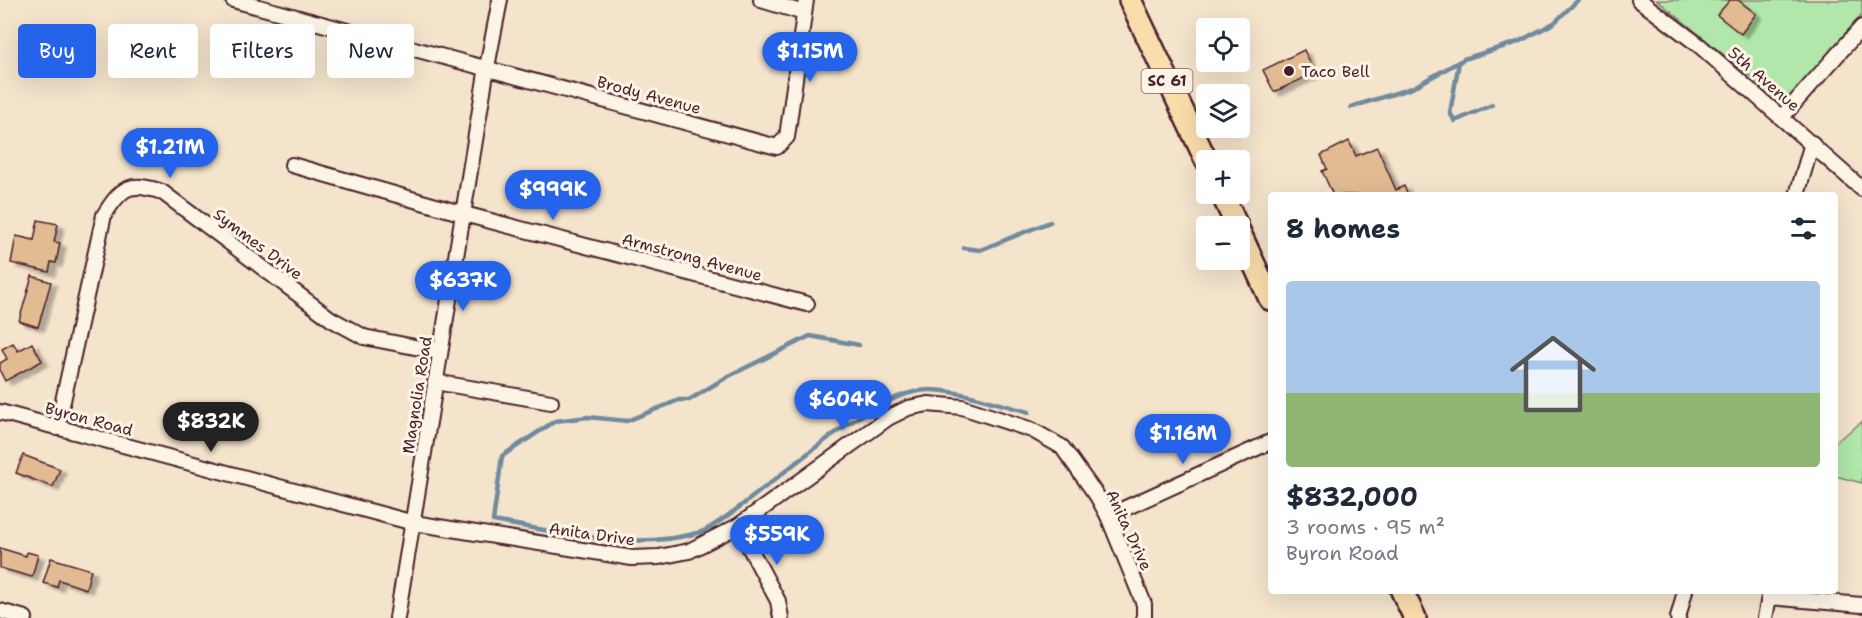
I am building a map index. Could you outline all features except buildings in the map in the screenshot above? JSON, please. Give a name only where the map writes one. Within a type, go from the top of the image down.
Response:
[{"type":"main road","name":"SC 61","points":[[1130,0],[1201,150]]},
{"type":"main road","points":[[1250,255],[1268,295]]},
{"type":"main road","points":[[1403,594],[1415,618]]},
{"type":"street","name":"Brody Avenue","points":[[233,0],[777,147],[787,137],[805,6]]},
{"type":"street","name":"Magnolia Road","points":[[397,618],[500,0]]},
{"type":"street","points":[[761,0],[805,6]]},
{"type":"street","name":"5th Avenue","points":[[1639,0],[1700,46],[1862,189]]},
{"type":"street","points":[[1782,117],[1862,27]]},
{"type":"street","points":[[1798,192],[1812,143]]},
{"type":"street","name":"Armstrong Avenue","points":[[292,165],[464,214],[807,304]]},
{"type":"street","name":"Symmes Drive","points":[[57,428],[104,215],[117,195],[128,187],[145,186],[162,192],[331,319],[364,337],[440,352]]},
{"type":"street","points":[[435,382],[551,402]]},
{"type":"street","name":"Anita Drive","points":[[414,523],[632,558],[659,557],[689,550],[738,526],[888,418],[908,408],[928,404],[963,407],[1032,430],[1062,447],[1097,496],[1108,516],[1144,604],[1144,618]]},
{"type":"street","name":"Byron Road","points":[[0,412],[414,523]]},
{"type":"street","points":[[1108,516],[1268,443]]},
{"type":"street","points":[[738,526],[778,601],[781,618]]},
{"type":"street","points":[[1678,618],[1684,594]]},
{"type":"street","points":[[1765,618],[1769,597],[1862,605]]},
{"type":"street","points":[[0,611],[25,618]]},
{"type":"green space","points":[[1657,0],[1862,0],[1862,15],[1784,104]]},
{"type":"green space","points":[[1862,422],[1862,483],[1838,477],[1838,440]]},
{"type":"waterway","points":[[1351,107],[1412,88],[1464,59],[1518,42],[1554,23],[1578,0]]},
{"type":"waterway","points":[[1459,62],[1450,113],[1455,121],[1492,105]]},
{"type":"waterway","points":[[964,248],[980,250],[1050,222]]},
{"type":"waterway","points":[[859,345],[810,336],[727,377],[689,400],[679,400],[627,421],[588,417],[555,421],[502,456],[493,521],[597,538],[623,540],[676,538],[701,532],[714,525],[844,427],[867,412],[911,393],[931,390],[956,393],[1029,412]]},
{"type":"place","name":"Taco Bell","points":[[1289,71]]}]
